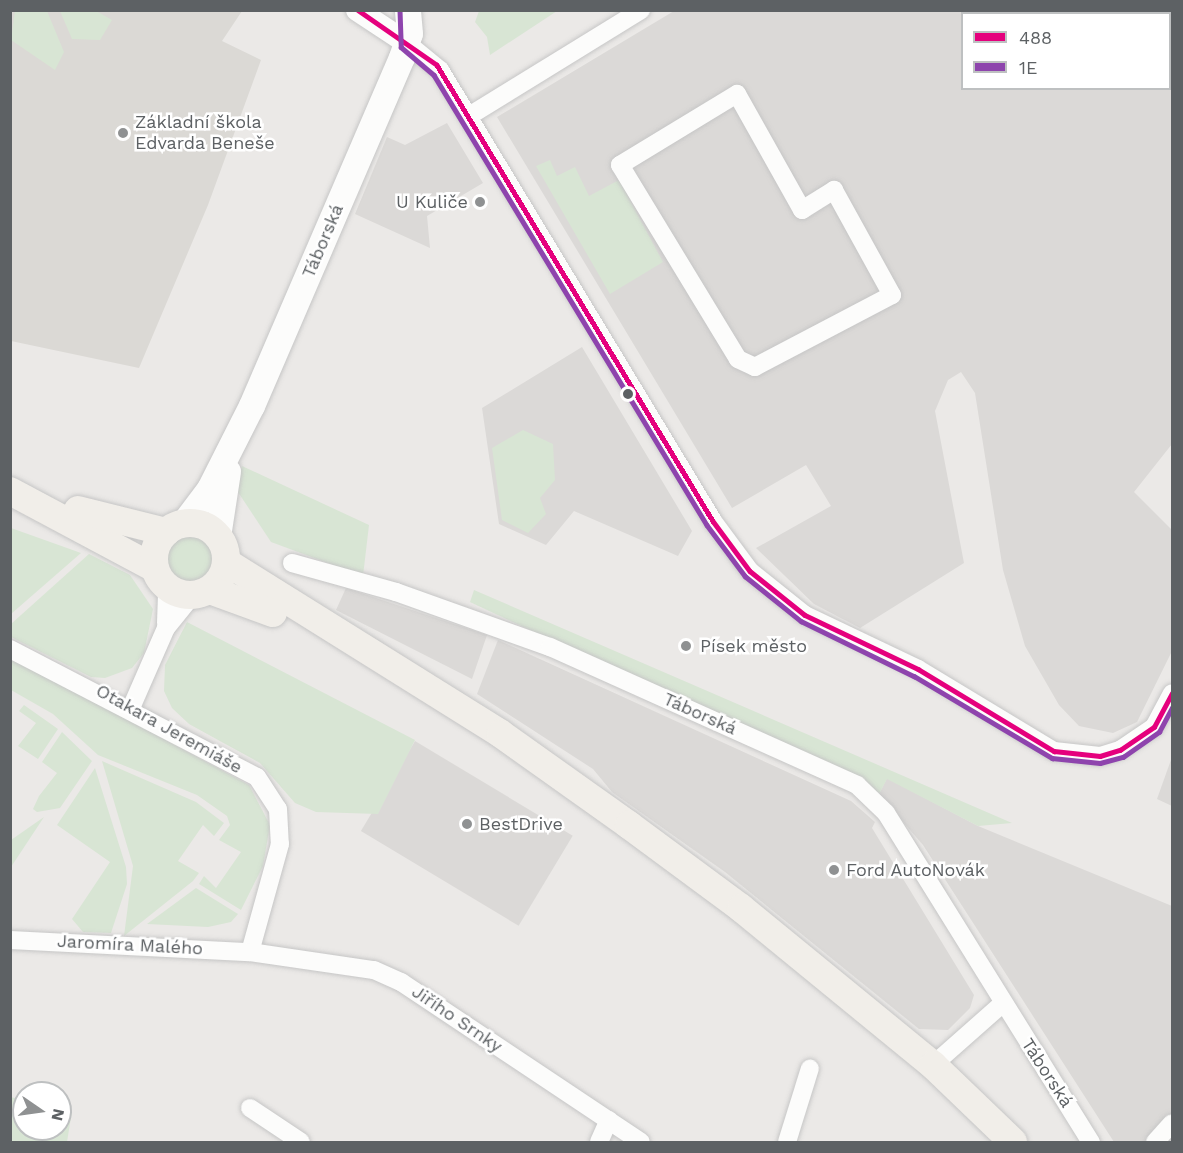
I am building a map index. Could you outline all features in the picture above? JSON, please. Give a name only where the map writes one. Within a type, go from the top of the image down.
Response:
[{"type":"main road","points":[[408,10],[408,43]]},
{"type":"main road","name":"Táborská","points":[[176,527],[237,438],[408,43]]},
{"type":"main road","name":"Táborská","points":[[222,549],[237,438]]},
{"type":"main road","points":[[10,490],[142,530],[176,527],[222,549],[526,754],[741,908],[933,1065],[1012,1143]]},
{"type":"main road","points":[[10,490],[181,585],[266,610],[526,754]]},
{"type":"main road","points":[[176,527],[155,549],[181,585]]},
{"type":"main road","points":[[181,585],[222,549]]},
{"type":"street","points":[[357,10],[435,62],[713,521],[750,571],[805,615],[918,669],[1054,751],[1100,756],[1120,750],[1154,727],[1173,693]]},
{"type":"street","points":[[469,116],[641,10]]},
{"type":"street","points":[[737,94],[802,210],[834,190],[892,295],[755,367],[738,359],[620,165],[737,94]]},
{"type":"street","name":"Táborská","points":[[292,564],[396,592],[550,647],[857,785],[886,813],[1091,1143]]},
{"type":"street","points":[[131,708],[166,628],[181,585]]},
{"type":"street","name":"Otakara Jeremiáše","points":[[10,649],[131,708],[257,777],[278,809],[280,844],[250,952]]},
{"type":"street","name":"Jaromíra Malého","points":[[18,940],[250,952]]},
{"type":"street","name":"Jiřího Srnky","points":[[250,952],[374,970],[402,982],[640,1143]]},
{"type":"street","points":[[933,1065],[1002,1003]]},
{"type":"street","points":[[787,1143],[810,1068]]},
{"type":"street","points":[[250,1108],[301,1143]]},
{"type":"street","points":[[600,1143],[609,1120]]},
{"type":"street","points":[[1155,1143],[1173,1123]]},
{"type":"shaded area","name":"Základní škola Edvarda Beneše","points":[[10,11],[242,11],[222,41],[261,60],[208,205],[139,368],[11,341]]},
{"type":"shaded area","points":[[674,11],[1172,11],[1172,444],[1134,492],[1172,530],[1172,651],[1137,722],[1113,733],[1079,726],[1059,705],[1025,646],[1003,570],[975,393],[961,372],[948,380],[935,411],[964,563],[860,628],[814,604],[756,548],[831,506],[806,465],[732,508],[497,117]]},
{"type":"shaded area","points":[[447,123],[483,183],[427,216],[430,248],[355,214],[387,137],[405,145]]},
{"type":"shaded area","points":[[582,347],[692,531],[678,556],[574,511],[546,545],[499,524],[482,408]]},
{"type":"shaded area","points":[[346,588],[487,635],[472,679],[336,610]]},
{"type":"shaded area","points":[[498,640],[851,801],[875,822],[872,828],[974,995],[970,1008],[948,1030],[919,1029],[725,872],[612,792],[593,769],[477,694]]},
{"type":"shaded area","points":[[415,741],[573,836],[519,926],[361,831]]},
{"type":"shaded area","points":[[1172,757],[1172,806],[1157,799]]},
{"type":"shaded area","points":[[887,778],[978,826],[1172,906],[1172,1142],[1114,1142],[923,845],[879,794]]},
{"type":"green space","points":[[479,10],[557,11],[490,55],[487,37],[475,22]]},
{"type":"green space","points":[[15,11],[47,11],[64,52],[55,70],[11,40]]},
{"type":"green space","points":[[60,11],[96,11],[112,20],[100,40],[72,39]]},
{"type":"green space","points":[[550,160],[557,176],[575,167],[589,196],[619,180],[663,262],[610,294],[536,166]]},
{"type":"green space","points":[[523,430],[553,444],[555,480],[540,498],[546,514],[528,533],[502,520],[492,448]]},
{"type":"green space","points":[[242,466],[369,525],[363,576],[271,542],[236,489]]},
{"type":"green space","points":[[10,528],[81,553],[11,614]]},
{"type":"green space","points":[[184,534],[194,534],[207,541],[214,554],[214,564],[207,577],[194,584],[184,584],[175,580],[168,573],[164,564],[164,554],[168,545],[175,538]]},
{"type":"green space","points":[[89,554],[130,575],[153,609],[144,653],[132,668],[105,678],[91,677],[11,637],[11,624]]},
{"type":"green space","points":[[474,590],[1012,823],[978,826],[887,779],[879,794],[470,602]]},
{"type":"green space","points":[[187,622],[415,740],[378,814],[316,812],[295,803],[260,763],[189,724],[172,708],[164,691],[165,665]]},
{"type":"green space","points":[[10,656],[249,785],[270,825],[263,866],[241,910],[199,884],[204,876],[216,888],[241,852],[219,840],[230,825],[227,816],[197,795],[98,755],[53,714],[11,690]]},
{"type":"green space","points":[[24,705],[58,729],[38,759],[18,746],[36,723],[19,711]]},
{"type":"green space","points":[[62,732],[92,761],[60,808],[37,812],[33,809],[39,796],[57,773],[42,762]]},
{"type":"green space","points":[[102,761],[196,802],[224,823],[214,836],[203,825],[178,861],[199,873],[193,881],[124,936],[133,866]]},
{"type":"green space","points":[[95,768],[126,867],[127,884],[111,933],[83,932],[72,919],[110,862],[57,825]]},
{"type":"green space","points":[[44,817],[11,867],[11,840]]},
{"type":"green space","points":[[196,888],[238,914],[231,922],[208,927],[147,924]]},
{"type":"green space","points":[[10,1097],[12,1097],[12,1141],[67,1141],[67,1142],[11,1142]]},
{"type":"transit line","name":"488","points":[[358,10],[437,65],[713,521],[750,571],[805,615],[918,669],[1054,751],[1100,756],[1120,750],[1154,727],[1172,693]]},
{"type":"transit line","name":"1E","points":[[400,10],[401,47],[434,75],[707,525],[745,576],[801,621],[914,676],[1052,758],[1100,763],[1123,757],[1159,732],[1172,708]]},
{"type":"place","name":"Základní škola Edvarda Beneše","points":[[123,133]]},
{"type":"place","name":"U Kuliče","points":[[480,202]]},
{"type":"place","name":"Písek město","points":[[686,646]]},
{"type":"place","name":"BestDrive","points":[[467,824]]},
{"type":"place","name":"Ford AutoNovák","points":[[834,870]]}]
